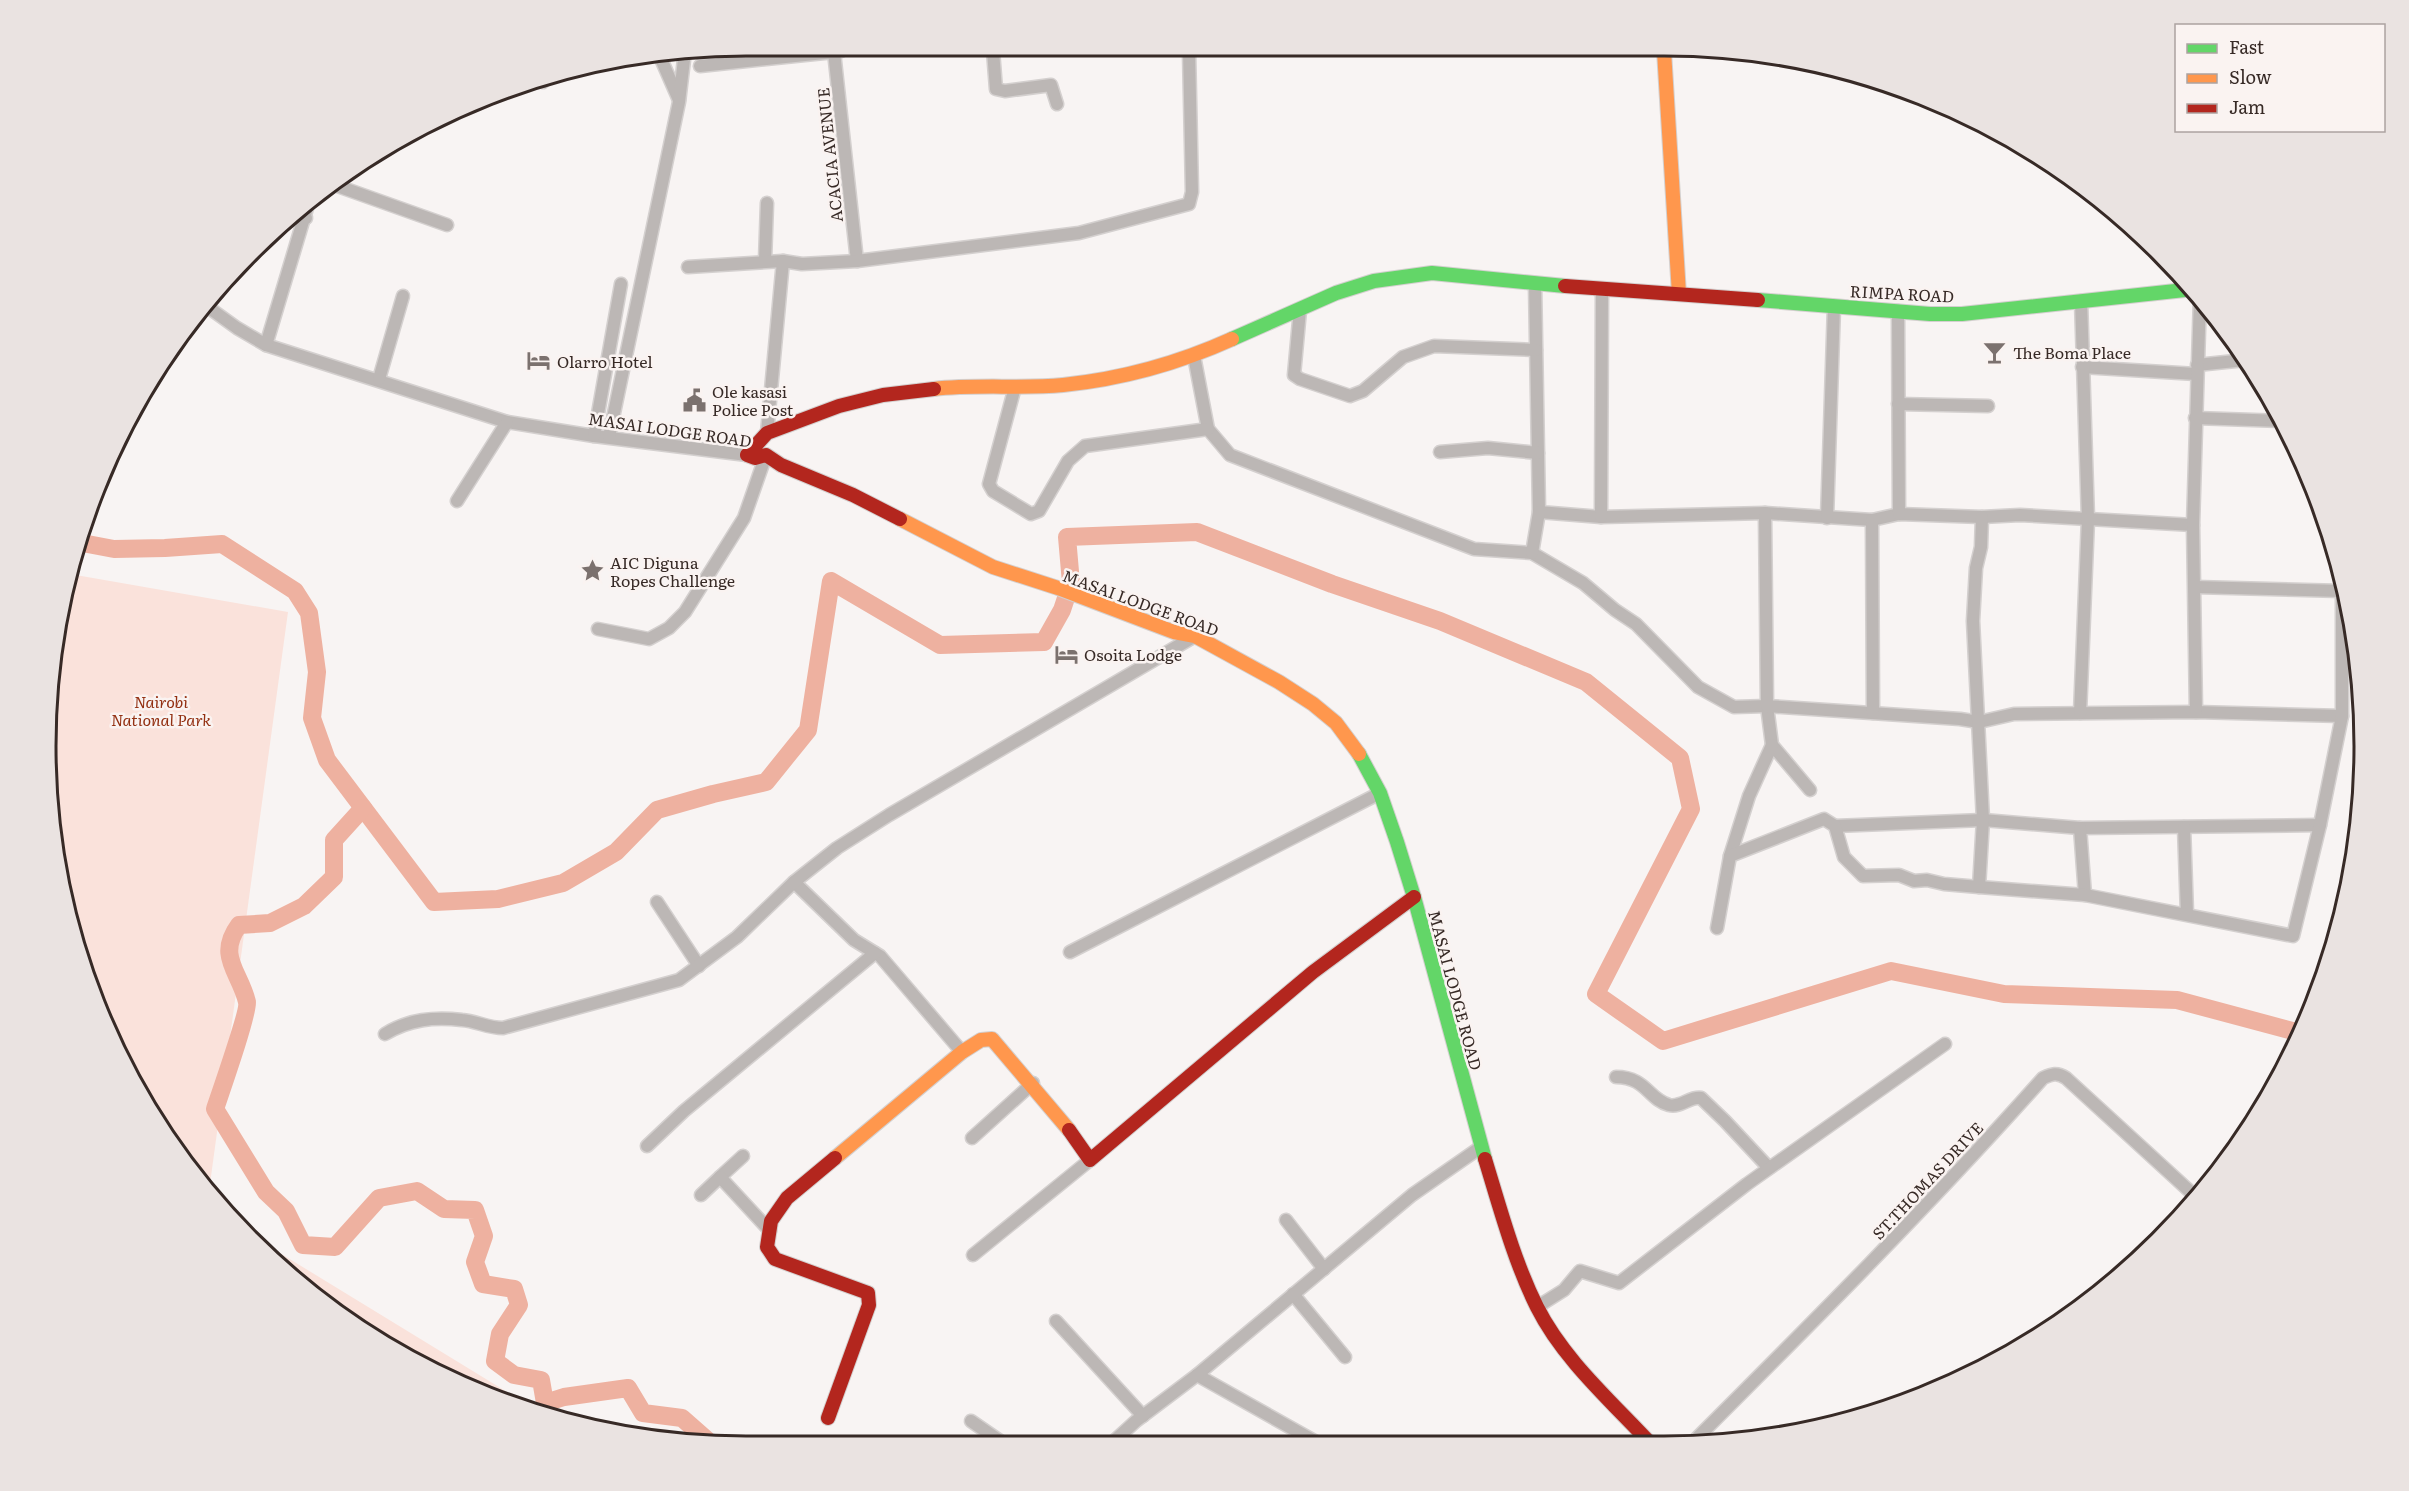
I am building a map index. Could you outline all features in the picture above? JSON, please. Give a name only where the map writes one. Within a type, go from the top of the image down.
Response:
[{"type":"street","points":[[700,66],[796,56]]},
{"type":"street","name":"ACACIA AVENUE","points":[[834,56],[857,261]]},
{"type":"street","points":[[993,56],[996,89],[1005,91],[1051,85],[1057,104]]},
{"type":"street","points":[[688,267],[765,261],[802,264],[857,261],[1079,233],[1188,204],[1192,192],[1189,56]]},
{"type":"street","points":[[1664,56],[1679,294]]},
{"type":"street","points":[[609,437],[679,102],[684,58]]},
{"type":"street","points":[[662,60],[679,102]]},
{"type":"street","points":[[341,187],[447,225]]},
{"type":"street","points":[[765,261],[767,203]]},
{"type":"street","points":[[266,345],[298,221]]},
{"type":"street","points":[[747,455],[767,434],[783,261]]},
{"type":"street","name":"RIMPA ROAD","points":[[767,434],[838,406],[883,395],[940,388],[1063,385],[1125,374],[1194,356],[1355,287],[1374,281],[1432,273],[1602,290],[1898,312],[1962,314],[2181,290]]},
{"type":"street","points":[[1532,553],[1539,512],[1535,283]]},
{"type":"street","points":[[594,436],[621,284]]},
{"type":"street","points":[[1602,290],[1602,517]]},
{"type":"street","points":[[379,379],[403,296]]},
{"type":"street","points":[[2080,713],[2088,519],[2081,301]]},
{"type":"street","points":[[1827,518],[1834,306]]},
{"type":"street","name":"MASAI LODGE ROAD","points":[[211,309],[266,345],[379,379],[507,422],[594,436],[747,455],[755,458],[766,455],[781,465],[900,518],[986,563],[1174,632],[1195,636],[1279,682],[1328,716],[1336,723],[1358,753],[1380,793],[1414,897],[1481,1147],[1506,1228],[1537,1306],[1566,1352],[1644,1436]]},
{"type":"street","points":[[1300,310],[1294,375],[1350,396],[1363,391],[1402,357],[1434,346],[1536,350]]},
{"type":"street","points":[[2196,712],[2196,587],[2193,525],[2199,311]]},
{"type":"street","points":[[1898,312],[1899,514]]},
{"type":"street","points":[[1194,356],[1208,429],[1230,455],[1474,549],[1532,553],[1583,583],[1636,624],[1698,687],[1734,707],[1767,706],[1979,722],[2014,714],[2196,712],[2342,716]]},
{"type":"street","points":[[2082,367],[2197,369],[2237,362]]},
{"type":"street","points":[[1015,387],[989,484],[993,491],[1031,514],[1039,511],[1068,461],[1085,446],[1208,429]]},
{"type":"street","points":[[1898,404],[1988,406]]},
{"type":"street","points":[[2195,418],[2272,421]]},
{"type":"street","points":[[457,501],[507,422]]},
{"type":"street","points":[[1440,452],[1488,448],[1538,453]]},
{"type":"street","points":[[598,629],[649,639],[669,628],[685,612],[744,518],[766,455]]},
{"type":"street","points":[[1539,512],[1602,517],[1765,513],[1872,519],[1899,514],[1982,517],[2020,515],[2193,525]]},
{"type":"street","points":[[1717,928],[1730,856],[1749,796],[1772,745],[1767,706],[1765,513]]},
{"type":"street","points":[[1979,887],[1983,820],[1973,621],[1982,517]]},
{"type":"street","points":[[1872,519],[1874,713]]},
{"type":"street","points":[[2196,587],[2335,588]]},
{"type":"street","points":[[1835,826],[1844,857],[1863,876],[1899,875],[1914,881],[1927,880],[1944,884],[2085,896],[2293,936],[2320,825],[2342,716],[2344,631]]},
{"type":"street","points":[[385,1034],[400,1024],[415,1020],[463,1020],[491,1028],[503,1028],[679,980],[737,937],[794,882],[837,848],[889,815],[1195,636]]},
{"type":"street","points":[[1772,745],[1810,790]]},
{"type":"street","points":[[1070,952],[1380,793]]},
{"type":"street","points":[[1730,856],[1824,819],[1835,826],[1983,820],[2079,828],[2320,825]]},
{"type":"street","points":[[2184,827],[2187,914]]},
{"type":"street","points":[[2079,828],[2085,896]]},
{"type":"street","points":[[794,882],[854,940],[875,953],[962,1052]]},
{"type":"street","points":[[973,1255],[1090,1160],[1313,972],[1414,897]]},
{"type":"street","points":[[657,902],[699,966]]},
{"type":"street","points":[[647,1146],[684,1112],[875,953]]},
{"type":"street","points":[[828,1418],[869,1305],[868,1293],[775,1259],[767,1247],[771,1221],[787,1198],[962,1052],[981,1040],[992,1039],[1032,1083],[1090,1160]]},
{"type":"street","points":[[1537,1306],[1564,1290],[1580,1271],[1619,1283],[1769,1168],[1945,1044]]},
{"type":"street","name":"ST.THOMAS DRIVE","points":[[1701,1434],[1910,1223],[2043,1078],[2059,1074],[2066,1078],[2190,1191]]},
{"type":"street","points":[[1616,1077],[1636,1081],[1667,1104],[1677,1105],[1696,1097],[1701,1098],[1725,1120],[1769,1168]]},
{"type":"street","points":[[972,1138],[1032,1083]]},
{"type":"street","points":[[1120,1436],[1197,1375],[1412,1195],[1481,1147]]},
{"type":"street","points":[[701,1195],[743,1156]]},
{"type":"street","points":[[720,1177],[770,1232]]},
{"type":"street","points":[[1286,1220],[1324,1269]]},
{"type":"street","points":[[1293,1294],[1345,1357]]},
{"type":"street","points":[[1056,1321],[1143,1416]]},
{"type":"street","points":[[1197,1375],[1306,1436]]},
{"type":"street","points":[[971,1421],[992,1436]]},
{"type":"green space","name":"Nairobi National Park","points":[[77,575],[288,612],[210,1181],[172,1129],[127,1051],[108,1010],[79,924],[61,836],[57,791],[57,700],[61,655]]},
{"type":"green space","points":[[278,1252],[511,1394],[481,1383],[400,1343],[325,1293]]},
{"type":"waterway","points":[[86,544],[114,549],[222,544],[295,591],[309,613],[317,672],[312,718],[327,760],[434,902],[498,899],[563,883],[616,852],[657,810],[766,782],[808,730],[831,581],[940,645],[1044,642],[1062,610],[1071,583],[1067,537],[1197,532],[1332,584],[1440,621],[1586,682],[1680,758],[1691,809],[1596,994],[1663,1041],[1891,971],[2004,994],[2177,1000],[2291,1031]]},
{"type":"waterway","points":[[363,808],[334,840],[334,877],[304,906],[270,923],[239,925],[232,936],[230,946],[232,964],[247,1002],[239,1036],[215,1109],[266,1192],[286,1211],[303,1245],[335,1247],[379,1198],[417,1191],[444,1209],[475,1210],[484,1236],[475,1262],[483,1284],[514,1289],[519,1305],[500,1334],[495,1361],[514,1375],[541,1380],[545,1403],[564,1397],[628,1388],[643,1413],[682,1418],[700,1434]]},
{"type":"traffic: fast","points":[[1232,339],[1336,293],[1374,281],[1432,273],[1565,286]]},
{"type":"traffic: fast","points":[[1758,300],[1930,314],[1962,314],[2181,290]]},
{"type":"traffic: fast","points":[[1359,754],[1380,793],[1397,842],[1485,1159]]},
{"type":"traffic: slow","points":[[1664,56],[1679,294]]},
{"type":"traffic: slow","points":[[934,389],[1047,386],[1106,379],[1171,363],[1232,339]]},
{"type":"traffic: slow","points":[[900,519],[993,567],[1058,588],[1174,632],[1195,636],[1279,682],[1313,704],[1336,723],[1359,754]]},
{"type":"traffic: slow","points":[[835,1158],[962,1052],[981,1040],[992,1039],[1069,1130]]},
{"type":"traffic: jam","points":[[1565,286],[1758,300]]},
{"type":"traffic: jam","points":[[900,519],[853,495],[781,465],[766,455],[755,458],[747,455],[767,433],[839,406],[883,395],[934,389]]},
{"type":"traffic: jam","points":[[1069,1130],[1090,1160],[1313,972],[1414,897]]},
{"type":"traffic: jam","points":[[828,1418],[869,1305],[868,1293],[775,1259],[767,1247],[771,1221],[787,1198],[835,1158]]},
{"type":"traffic: jam","points":[[1485,1159],[1508,1234],[1537,1307],[1574,1362],[1643,1436]]},
{"type":"place","name":"The Boma Place","points":[[1995,352]]},
{"type":"place","name":"Olarro Hotel","points":[[539,361]]},
{"type":"place","name":"Ole kasasi Police Post","points":[[694,400]]},
{"type":"place","name":"AIC Diguna Ropes Challenge","points":[[592,571]]},
{"type":"place","name":"Osoita Lodge","points":[[1066,654]]}]
